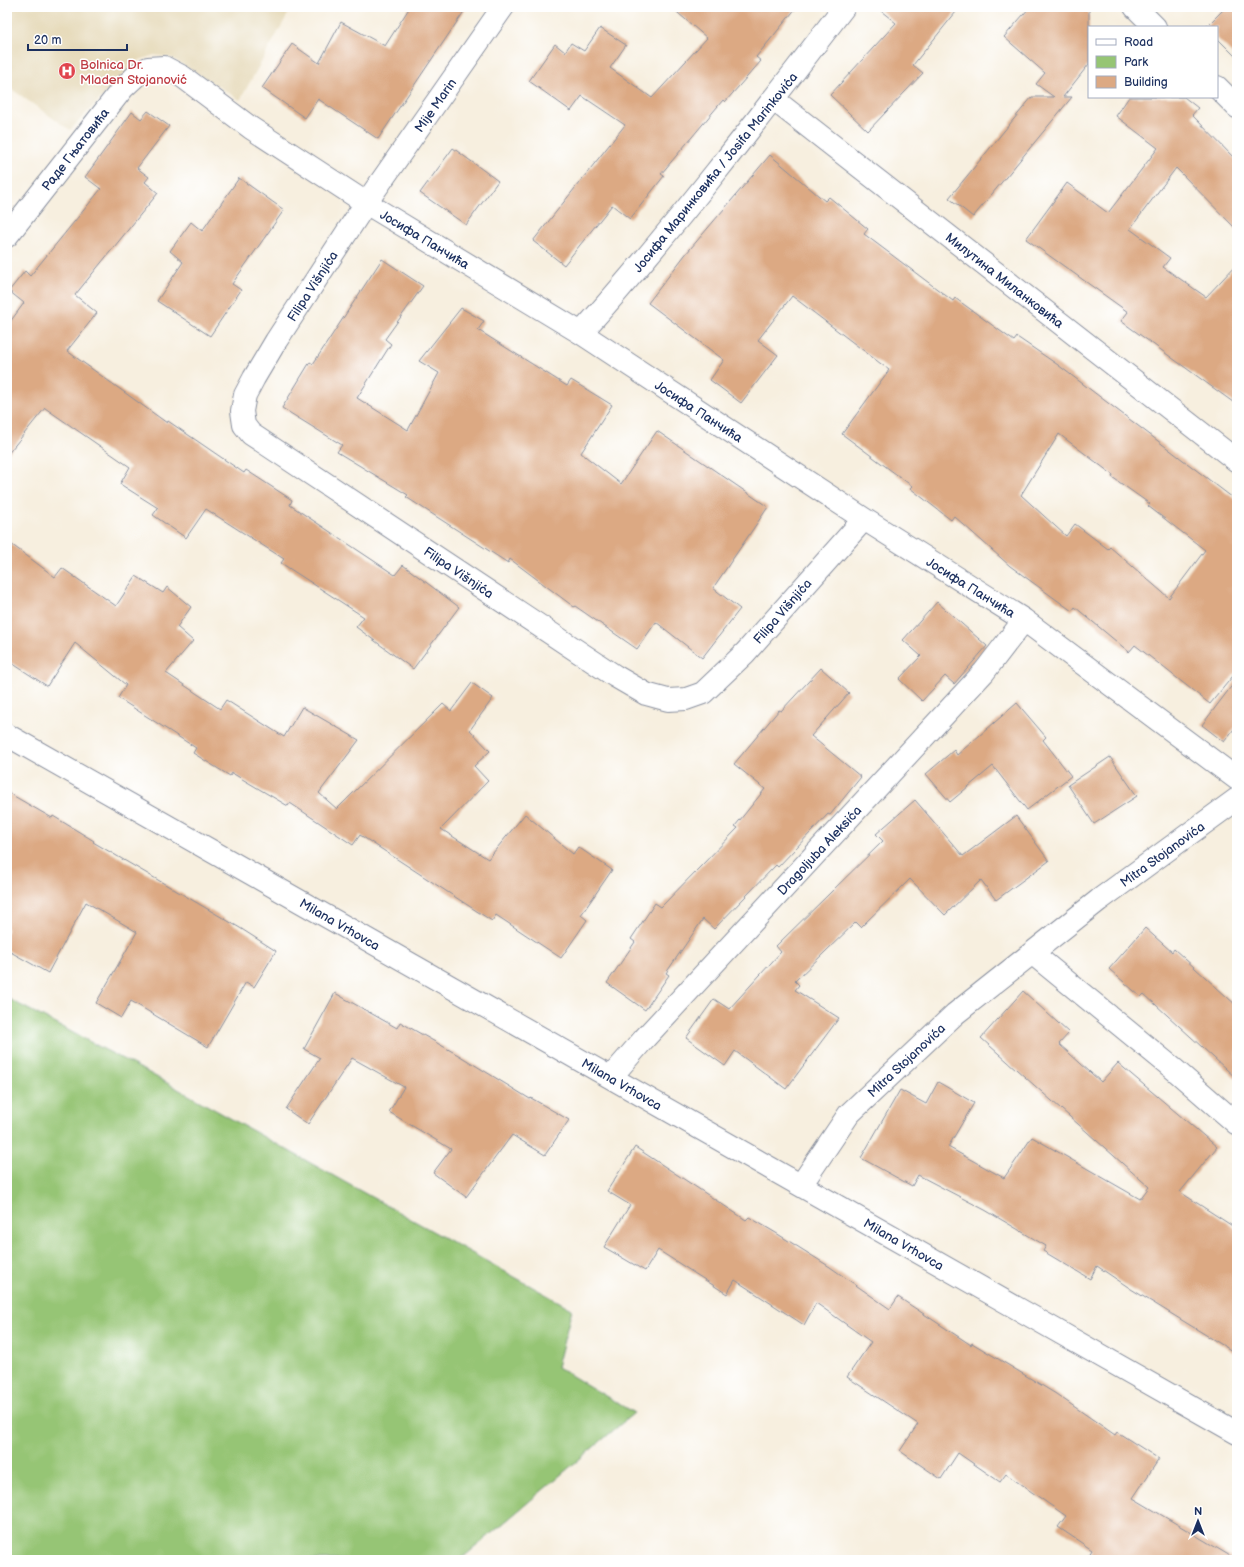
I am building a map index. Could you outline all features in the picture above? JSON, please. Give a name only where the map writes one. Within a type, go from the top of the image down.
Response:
[{"type":"street","name":"Mije Marin","points":[[366,203],[503,7]]},
{"type":"street","name":"Јосифа Маринковића / Josifa Marinkovića","points":[[581,333],[629,279],[773,100],[844,7]]},
{"type":"street","points":[[1135,7],[1154,26]]},
{"type":"street","name":"Јосифа Панчића","points":[[148,68],[164,67],[183,77],[251,128],[366,203],[581,333],[864,519],[1024,620],[1237,779]]},
{"type":"street","name":"Раде Гњатовића","points":[[7,236],[123,88],[138,74],[148,68]]},
{"type":"street","points":[[1218,88],[1237,107]]},
{"type":"street","name":"Милутина Миланковића","points":[[773,100],[1237,461]]},
{"type":"street","name":"Filipa Višnjića","points":[[366,203],[276,342],[251,384],[245,396],[242,411],[244,425],[251,434],[615,676],[646,694],[668,700],[686,699],[703,693],[745,654],[864,519]]},
{"type":"street","name":"Dragoljuba Aleksića","points":[[611,1077],[644,1039],[984,672],[1024,620]]},
{"type":"street","name":"Milana Vrhovca","points":[[7,735],[801,1185],[1234,1426]]},
{"type":"street","name":"Mitra Stojanovića","points":[[801,1185],[849,1114],[955,1014],[1100,900],[1237,799]]},
{"type":"street","points":[[1032,953],[1175,1070],[1237,1124]]},
{"type":"shaded area","name":"Bolnica Dr. Mladen Stojanović","points":[[7,7],[292,7],[240,100],[172,58],[154,55],[134,62],[120,79],[70,130],[7,86]]},
{"type":"green space","points":[[7,998],[151,1074],[572,1309],[557,1367],[634,1413],[460,1560],[7,1560]]},
{"type":"building","points":[[410,7],[467,7],[378,139],[318,99],[305,118],[262,88],[292,44],[319,63],[341,22],[385,46]]},
{"type":"building","points":[[671,7],[797,7],[756,57],[761,61],[725,102],[723,100],[661,174],[664,176],[630,219],[612,205],[564,265],[533,241],[625,125],[582,96],[571,111],[529,81],[555,44],[565,52],[571,43],[584,51],[600,28],[626,45],[610,68],[652,98],[707,38]]},
{"type":"building","points":[[876,7],[960,7],[913,65],[923,73],[868,131],[830,95],[896,23]]},
{"type":"building","points":[[1030,7],[1089,7],[1088,65],[1063,97],[1072,97],[973,217],[949,198],[1032,97],[1054,97],[1036,84],[1045,73],[1004,37]]},
{"type":"building","points":[[1226,7],[1237,7],[1237,58],[1218,39],[1218,26],[1207,26]]},
{"type":"building","points":[[1128,98],[1185,98],[1198,108],[1192,115],[1237,161],[1237,230],[1176,168],[1130,229],[1170,258],[1163,267],[1206,297],[1237,264],[1237,405],[1121,321],[1128,312],[1026,239],[1067,183],[1108,213],[1158,148],[1116,116]]},
{"type":"building","points":[[148,111],[169,126],[137,168],[149,177],[145,182],[158,193],[75,295],[97,313],[67,351],[167,423],[168,421],[244,473],[246,470],[292,500],[290,505],[395,575],[403,565],[459,607],[413,669],[356,627],[364,617],[281,563],[284,559],[206,509],[186,538],[153,515],[158,508],[120,484],[130,467],[45,408],[7,455],[7,326],[24,303],[9,291],[25,271],[30,276],[101,189],[85,177],[132,112],[141,119]]},
{"type":"building","points":[[453,148],[498,181],[466,225],[420,193]]},
{"type":"building","points":[[770,155],[825,201],[829,197],[868,229],[864,234],[953,301],[955,298],[1014,341],[1017,337],[1058,365],[1237,501],[1237,671],[1210,704],[1135,645],[1129,652],[1075,607],[1072,611],[1010,566],[954,516],[951,520],[910,488],[912,486],[842,434],[889,370],[792,296],[758,340],[778,355],[741,403],[710,380],[724,360],[648,303],[685,255]],"holes":[[[1059,434],[1113,475],[1112,477],[1150,504],[1148,506],[1205,550],[1169,598],[1110,547],[1108,549],[1075,524],[1066,536],[1021,495]]]},
{"type":"building","points":[[239,178],[284,210],[232,284],[241,290],[210,336],[157,301],[183,262],[170,251],[191,222],[202,231]]},
{"type":"building","points":[[382,259],[423,286],[385,339],[391,344],[357,398],[408,430],[439,373],[419,361],[461,308],[484,321],[478,330],[567,386],[571,380],[612,405],[581,453],[621,484],[657,431],[768,507],[713,588],[740,609],[702,658],[656,622],[637,649],[575,606],[574,607],[510,559],[508,563],[406,497],[408,495],[337,452],[342,445],[282,408],[310,362],[313,364]]},
{"type":"building","points":[[7,541],[55,577],[62,568],[116,606],[136,576],[163,593],[167,587],[191,607],[177,627],[193,641],[166,673],[220,709],[226,700],[284,737],[302,707],[359,740],[319,793],[337,809],[443,704],[451,711],[472,683],[493,698],[470,730],[490,751],[474,766],[488,781],[441,829],[488,859],[525,814],[573,854],[578,847],[612,870],[581,915],[587,920],[561,958],[496,915],[492,921],[360,835],[353,845],[290,803],[288,806],[232,773],[230,776],[193,753],[196,748],[118,698],[126,685],[75,643],[47,686],[7,660]]},
{"type":"building","points":[[937,602],[987,646],[954,684],[945,676],[922,701],[899,679],[921,656],[903,640]]},
{"type":"building","points":[[821,668],[849,693],[811,736],[861,777],[830,815],[828,814],[778,867],[776,865],[714,929],[703,919],[666,973],[669,975],[645,1010],[607,983],[635,942],[631,939],[655,903],[661,907],[738,828],[735,826],[765,789],[734,764],[779,710],[781,711]]},
{"type":"building","points":[[1237,679],[1237,725],[1224,742],[1202,725]]},
{"type":"building","points":[[1017,703],[1046,737],[1043,740],[1071,776],[1027,810],[993,766],[950,802],[926,774],[954,750],[957,755]]},
{"type":"building","points":[[1110,757],[1137,796],[1094,824],[1068,785]]},
{"type":"building","points":[[7,792],[52,818],[53,816],[94,841],[93,842],[240,928],[276,951],[254,987],[246,982],[208,1047],[131,1001],[121,1018],[96,1003],[137,932],[86,902],[48,973],[7,950]]},
{"type":"building","points":[[915,800],[963,856],[1016,816],[1049,861],[996,900],[981,880],[945,915],[910,879],[861,927],[856,922],[795,981],[799,985],[795,990],[839,1018],[786,1089],[735,1051],[725,1066],[686,1038],[714,999],[729,1009],[781,952],[776,946],[883,841],[876,834]]},
{"type":"building","points":[[1145,928],[1172,952],[1174,949],[1237,1006],[1237,1079],[1144,994],[1141,997],[1109,969]]},
{"type":"building","points":[[1023,991],[1069,1033],[1059,1044],[1101,1082],[1118,1063],[1217,1147],[1180,1192],[1237,1229],[1237,1354],[1131,1289],[1097,1266],[1090,1279],[1043,1251],[1046,1246],[985,1210],[918,1175],[912,1186],[861,1158],[900,1090],[926,1104],[938,1082],[974,1103],[948,1147],[1004,1178],[1032,1137],[1140,1199],[1149,1187],[981,1038]]},
{"type":"building","points":[[335,993],[397,1028],[400,1022],[460,1056],[530,1099],[531,1098],[569,1120],[545,1155],[512,1135],[466,1197],[433,1173],[451,1149],[389,1112],[404,1087],[352,1058],[308,1124],[286,1109],[320,1058],[304,1049]]},
{"type":"building","points":[[635,1147],[746,1220],[749,1217],[830,1267],[890,1309],[898,1297],[971,1345],[972,1343],[1056,1394],[1115,1435],[1117,1432],[1159,1459],[1133,1498],[1237,1560],[1086,1560],[1092,1550],[1058,1527],[1066,1516],[1006,1474],[1000,1482],[958,1453],[941,1479],[900,1451],[918,1424],[847,1377],[871,1342],[816,1303],[804,1325],[735,1280],[727,1294],[658,1250],[645,1271],[604,1247],[630,1205],[607,1191]]},
{"type":"place","name":"Bolnica Dr. Mladen Stojanović","points":[[67,71]]}]
